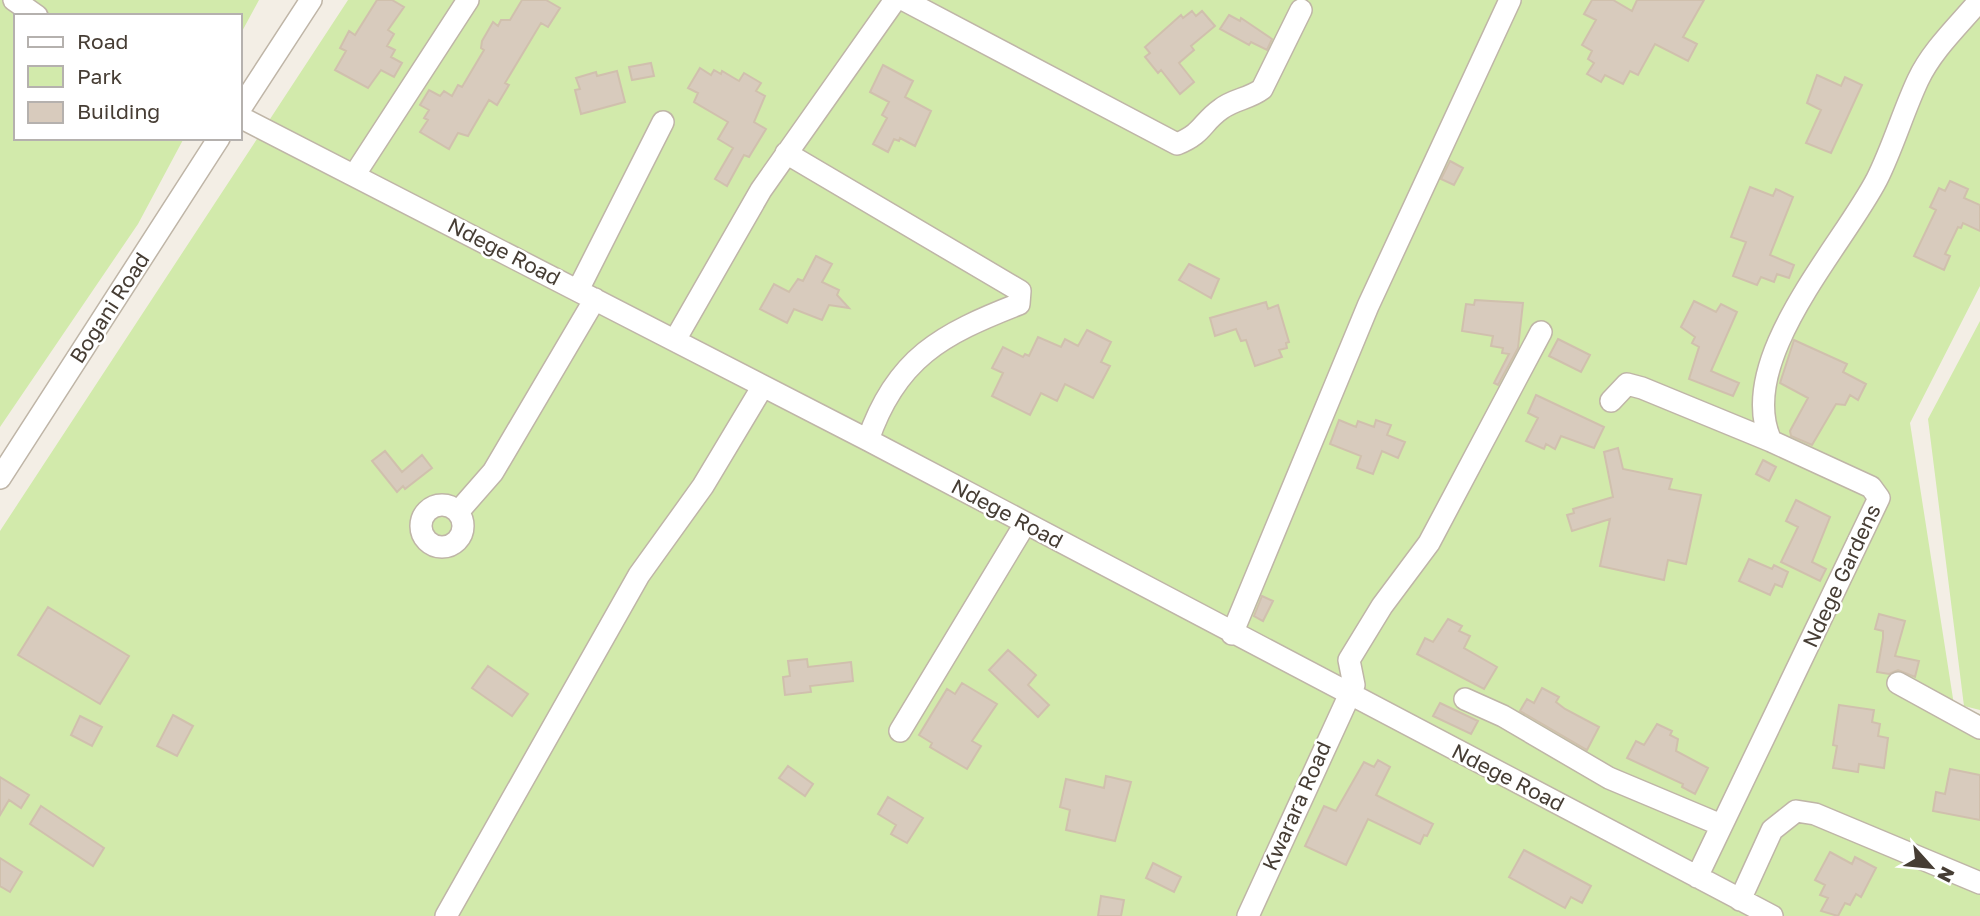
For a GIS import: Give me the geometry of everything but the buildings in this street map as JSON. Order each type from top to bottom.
[{"type":"street","points":[[14,0],[34,14]]},
{"type":"street","points":[[242,106],[311,0]]},
{"type":"street","points":[[355,174],[468,0]]},
{"type":"street","points":[[675,340],[761,190],[895,0]]},
{"type":"street","points":[[904,0],[1177,144],[1203,130],[1222,107],[1251,97],[1262,89],[1301,10]]},
{"type":"street","points":[[1232,634],[1368,306],[1510,0]]},
{"type":"street","points":[[1772,441],[1765,422],[1763,400],[1778,343],[1796,306],[1877,179],[1918,79],[1980,0]]},
{"type":"street","name":"Ndege Road","points":[[242,118],[868,440],[1347,695],[1772,916]]},
{"type":"street","points":[[458,512],[493,472],[586,294],[663,122]]},
{"type":"street","name":"Bogani Road","points":[[0,478],[215,140]]},
{"type":"street","points":[[786,153],[1020,291],[1018,304],[966,325],[919,354],[875,419],[868,440]]},
{"type":"street","name":"Kwarara Road","points":[[1248,916],[1347,695],[1354,685],[1349,660],[1382,606],[1429,543],[1541,332]]},
{"type":"street","points":[[1611,401],[1627,384],[1772,441]]},
{"type":"street","points":[[446,916],[639,575],[703,486],[763,386]]},
{"type":"street","name":"Ndege Gardens","points":[[1697,877],[1880,498],[1871,487],[1772,441]]},
{"type":"street","points":[[900,731],[1026,524]]},
{"type":"street","points":[[1898,683],[1980,728]]},
{"type":"street","points":[[1465,699],[1503,716],[1609,778],[1721,825]]},
{"type":"street","points":[[1740,900],[1772,830],[1796,811],[1815,814],[1980,883]]},
{"type":"green space","points":[[0,0],[259,0],[242,31],[242,14],[14,14],[14,140],[183,140],[138,224],[0,427]]},
{"type":"green space","points":[[348,0],[1980,0],[1980,286],[1910,423],[1954,705],[1980,714],[1980,916],[0,916],[0,531]]},
{"type":"green space","points":[[1980,321],[1980,710],[1964,706],[1928,419]]}]
